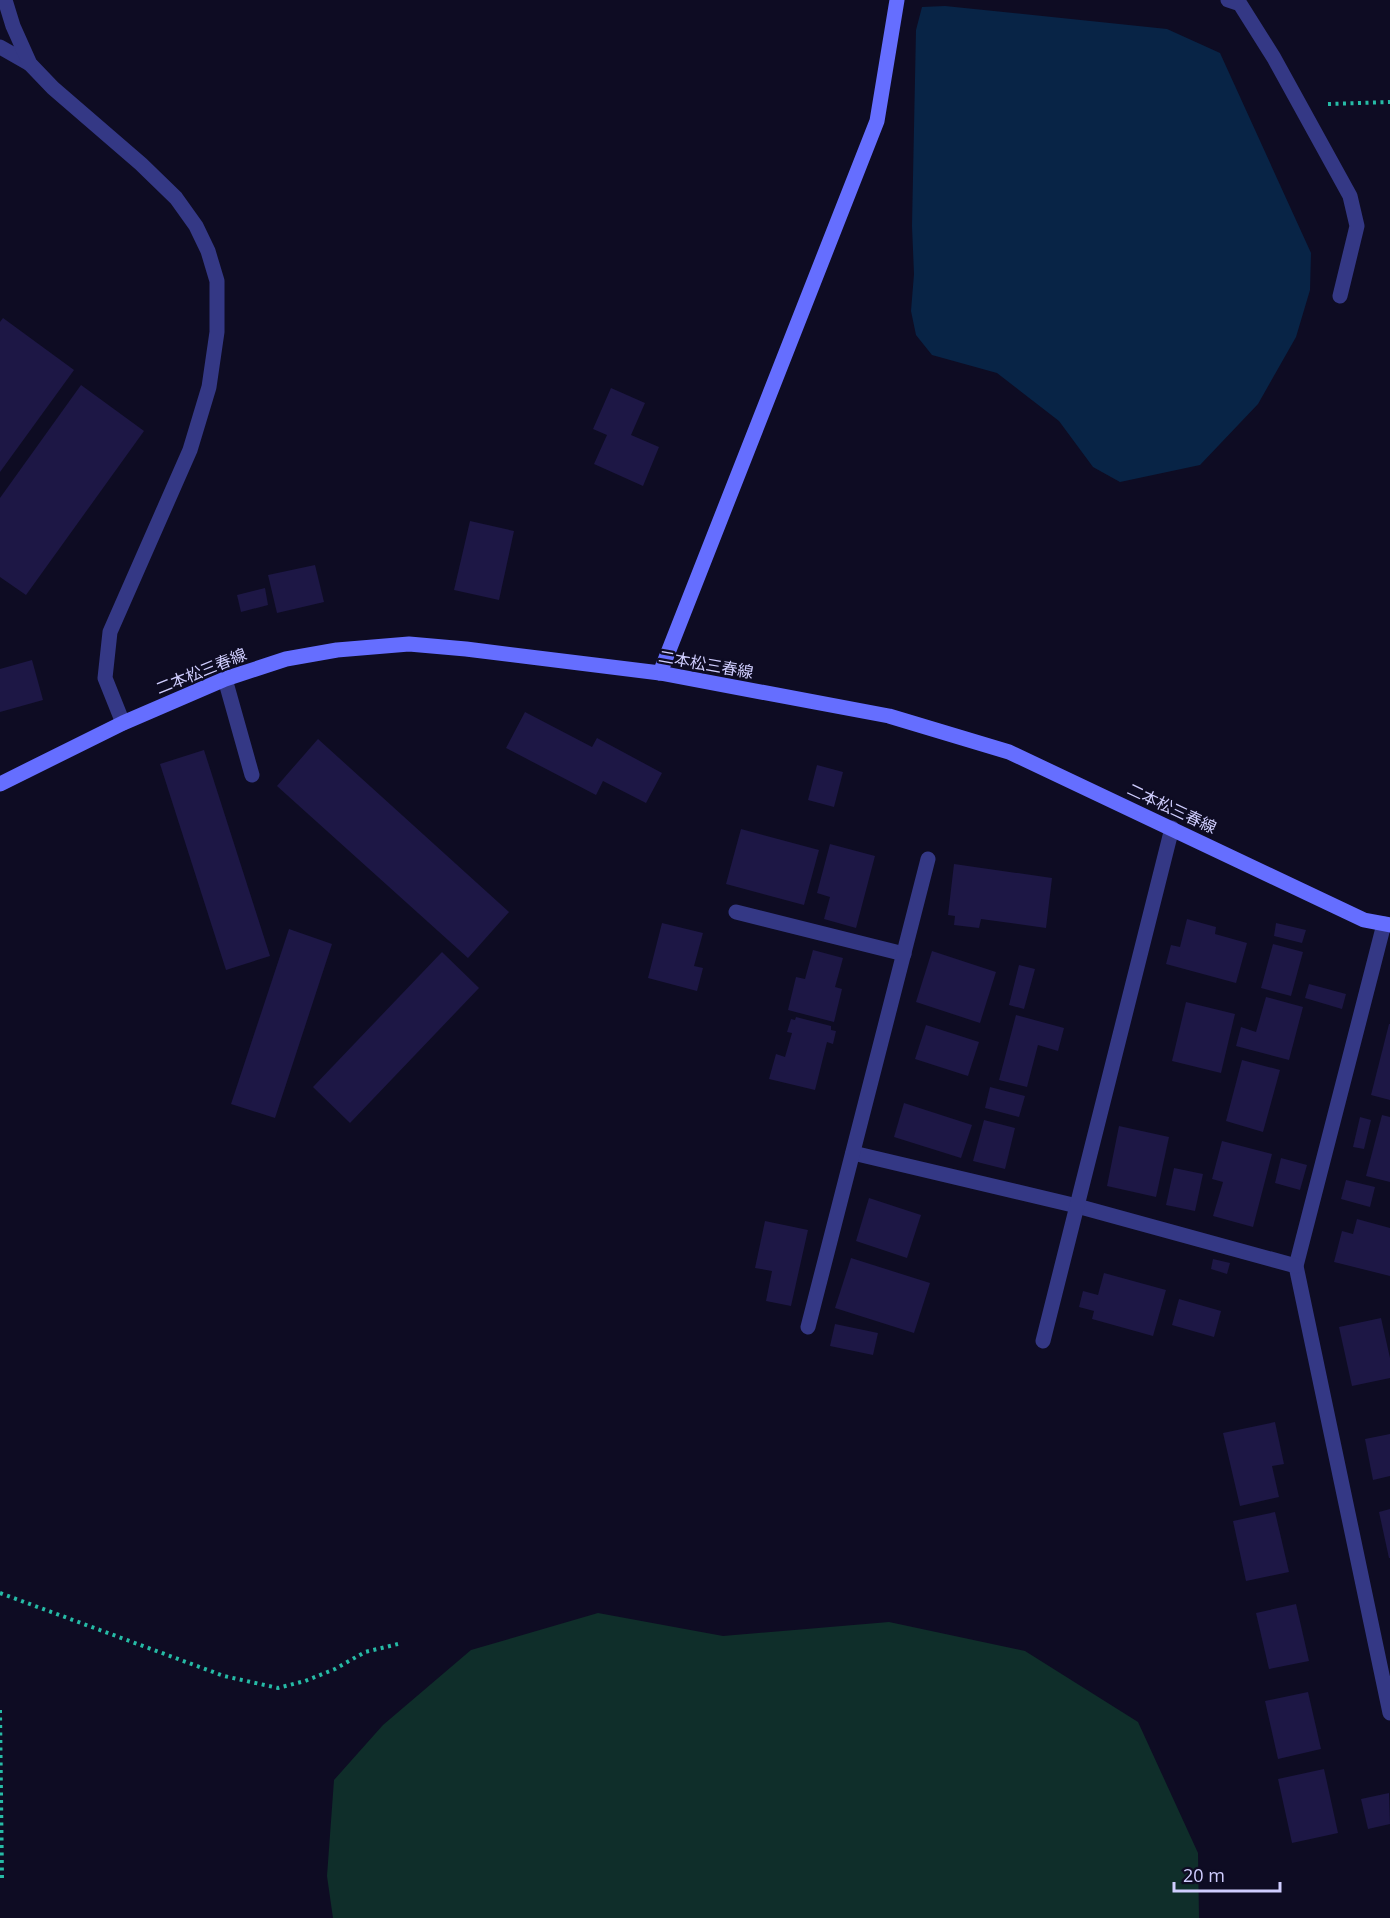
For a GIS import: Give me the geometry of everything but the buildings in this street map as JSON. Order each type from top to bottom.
[{"type":"main road","points":[[660,673],[878,122],[897,0]]},
{"type":"main road","name":"二本松三春線","points":[[0,784],[123,723],[225,679],[286,659],[337,650],[409,644],[466,649],[660,673],[889,716],[1009,752],[1364,920],[1387,924]]},
{"type":"street","points":[[5,0],[13,26],[30,64]]},
{"type":"street","points":[[1228,0],[1239,4],[1274,58],[1350,196],[1357,226],[1340,296]]},
{"type":"street","points":[[0,47],[30,64],[53,88],[141,164],[176,198],[196,226],[208,252],[217,281],[217,332],[209,387],[190,450],[110,632],[105,678],[123,723]]},
{"type":"street","points":[[225,679],[252,776]]},
{"type":"street","points":[[1043,1341],[1172,828]]},
{"type":"street","points":[[808,1327],[928,860]]},
{"type":"street","points":[[736,912],[904,954]]},
{"type":"street","points":[[1387,924],[1296,1266],[1390,1713]]},
{"type":"street","points":[[853,1153],[1077,1206],[1296,1266]]},
{"type":"path","points":[[1299,104],[1390,102]]},
{"type":"path","points":[[0,1593],[224,1676],[278,1688],[315,1677],[365,1652],[398,1644]]},
{"type":"path","points":[[0,1710],[2,1879]]},
{"type":"green space","points":[[598,1613],[723,1636],[889,1622],[1025,1651],[1138,1722],[1198,1853],[1199,1918],[333,1918],[327,1876],[334,1780],[383,1725],[471,1650]]},
{"type":"water","points":[[945,6],[1167,29],[1220,53],[1311,253],[1310,290],[1296,337],[1258,404],[1200,465],[1120,482],[1093,467],[1059,421],[997,373],[932,355],[916,335],[911,311],[914,274],[912,226],[916,30],[922,7]]}]
